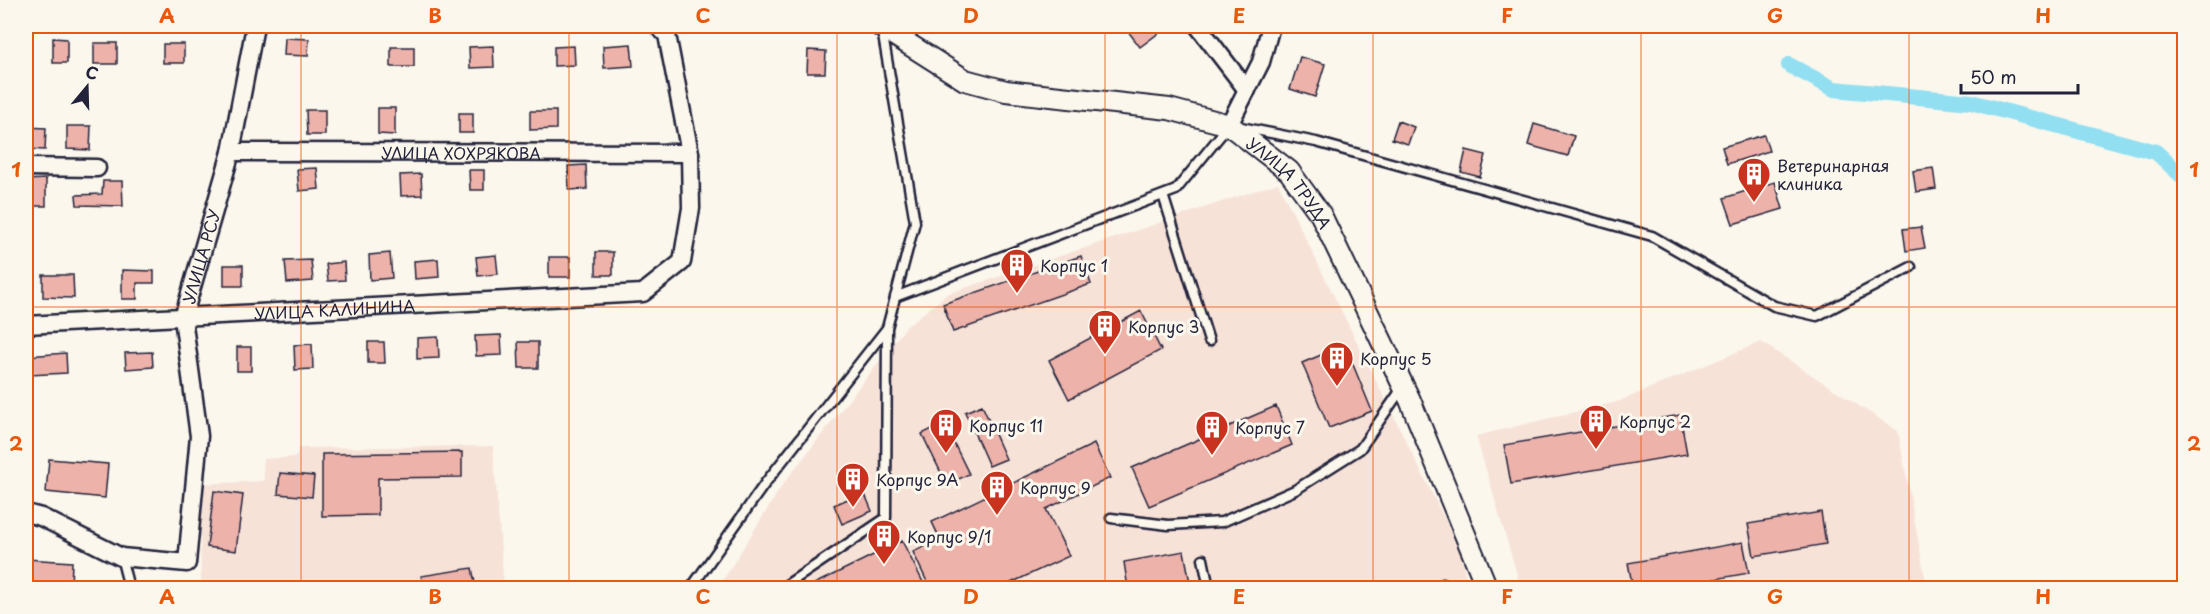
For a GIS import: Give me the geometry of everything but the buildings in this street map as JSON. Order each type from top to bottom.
[{"type":"street","name":"УЛИЦА РСУ","points":[[121,557],[187,563],[199,436],[183,318],[231,152],[255,26]]},
{"type":"street","points":[[658,26],[667,35],[690,153]]},
{"type":"street","name":"УЛИЦА ТРУДА","points":[[880,26],[965,80],[1006,91],[1169,109],[1229,125],[1289,171],[1321,215],[1403,387],[1487,588]]},
{"type":"street","points":[[1198,26],[1247,90]]},
{"type":"street","points":[[1229,125],[1261,62],[1271,26]]},
{"type":"street","name":"УЛИЦА ХОХРЯКОВА","points":[[231,152],[690,153]]},
{"type":"street","name":"УЛИЦА КАЛИНИНА","points":[[26,325],[643,293],[682,262],[691,208],[690,153]]},
{"type":"street","points":[[26,167],[97,168]]},
{"type":"street","points":[[26,513],[41,517],[121,557]]},
{"type":"lane","points":[[782,588],[886,518],[887,328],[915,222],[880,26]]},
{"type":"lane","points":[[895,297],[1176,190],[1229,125],[1316,142],[1652,236],[1774,306],[1817,316],[1911,267]]},
{"type":"lane","points":[[1163,195],[1209,341]]},
{"type":"lane","points":[[691,588],[766,482],[887,328]]},
{"type":"lane","points":[[1111,518],[1168,525],[1222,522],[1295,490],[1360,449],[1403,387]]},
{"type":"lane","points":[[121,557],[129,588]]},
{"type":"lane","points":[[1203,559],[1209,588]]},
{"type":"shaded area","points":[[1278,183],[1459,548],[1469,588],[718,588],[783,484],[906,327],[947,294]]},
{"type":"shaded area","points":[[1761,342],[1898,431],[1927,588],[1521,588],[1476,436],[1617,402]]},
{"type":"shaded area","points":[[493,446],[504,588],[201,588],[200,484],[264,481],[263,459],[296,457],[298,448]]},
{"type":"waterway","points":[[1789,65],[1834,89],[1971,102],[2156,152],[2184,178]]},
{"type":"place","name":"Ветеринарная клиника","points":[[1754,203]]},
{"type":"place","name":"Корпус 1","points":[[1017,294]]},
{"type":"place","name":"Корпус 3","points":[[1105,355]]},
{"type":"place","name":"Корпус 5","points":[[1337,387]]},
{"type":"place","name":"Корпус 2","points":[[1596,450]]},
{"type":"place","name":"Корпус 11","points":[[946,454]]},
{"type":"place","name":"Корпус 7","points":[[1212,456]]},
{"type":"place","name":"Корпус 9А","points":[[853,508]]},
{"type":"place","name":"Корпус 9","points":[[997,516]]},
{"type":"place","name":"Корпус 9/1","points":[[884,565]]}]
